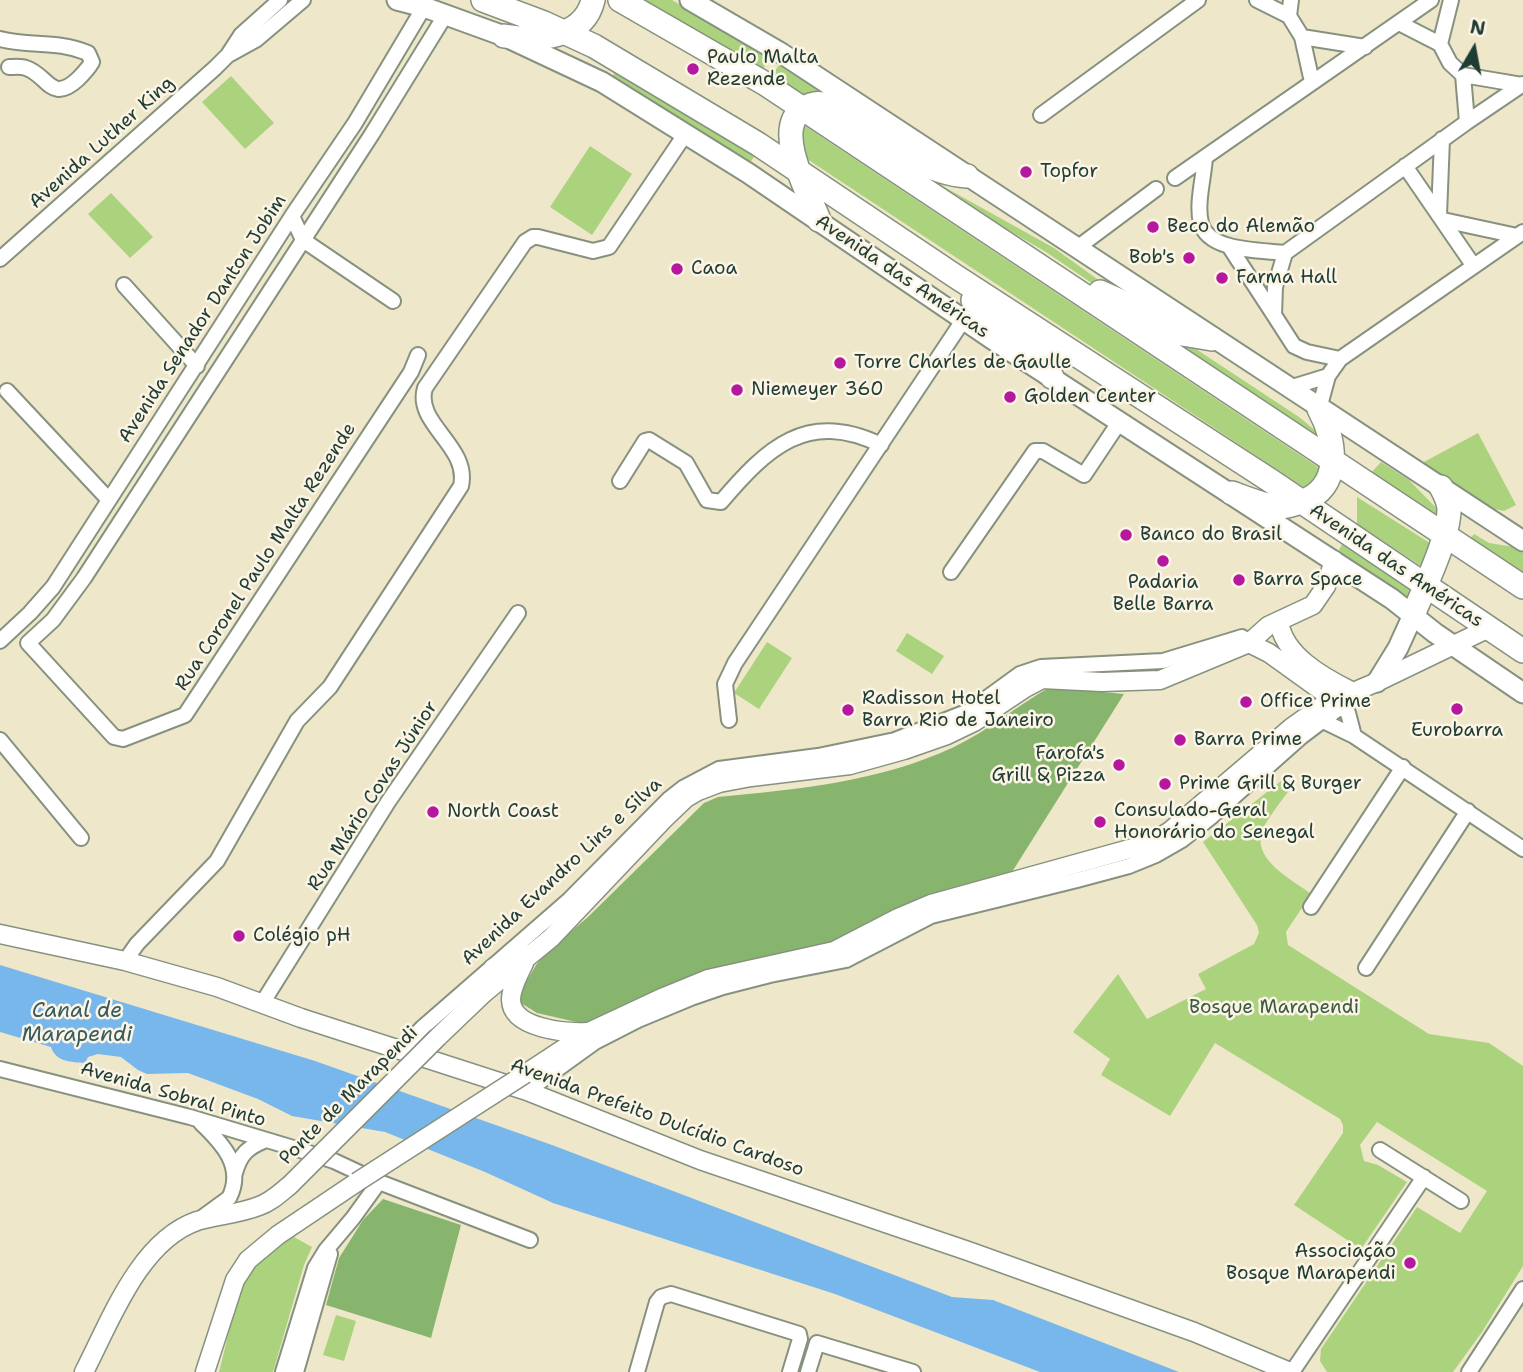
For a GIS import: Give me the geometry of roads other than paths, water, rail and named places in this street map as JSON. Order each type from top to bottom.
[{"type":"highway","name":"Avenida das Américas","points":[[483,0],[564,32],[671,90],[799,171],[1523,651]]},
{"type":"highway","points":[[504,36],[537,39],[564,32],[584,20],[590,13],[593,0]]},
{"type":"highway","points":[[621,0],[764,83],[1523,587]]},
{"type":"highway","points":[[819,220],[799,171],[790,136],[794,117],[813,104],[827,104],[928,167],[951,175],[967,176]]},
{"type":"highway","points":[[1014,247],[1043,255],[1100,292],[1143,311],[1182,334],[1212,338]]},
{"type":"highway","points":[[955,276],[962,292],[1003,329],[1040,354],[1052,377]]},
{"type":"highway","points":[[1231,493],[1279,507],[1313,498],[1327,485],[1331,460],[1328,431],[1319,409]]},
{"type":"highway","points":[[1413,615],[1444,535],[1449,506],[1441,487]]},
{"type":"main road","name":"Avenida das Américas","points":[[397,0],[504,36],[587,73],[686,133],[1052,377],[1334,560],[1452,646],[1523,693]]},
{"type":"main road","points":[[690,0],[781,53],[1523,541]]},
{"type":"main road","points":[[1377,682],[1398,648],[1413,615]]},
{"type":"street","name":"Avenida Luther King","points":[[0,259],[228,55],[241,35],[280,0]]},
{"type":"street","name":"Avenida Luther King","points":[[228,55],[249,45],[303,0]]},
{"type":"street","points":[[1041,115],[1198,0]]},
{"type":"street","points":[[1257,0],[1289,16],[1302,37],[1312,82]]},
{"type":"street","points":[[1289,16],[1291,0]]},
{"type":"street","points":[[1175,178],[1431,0]]},
{"type":"street","points":[[1440,44],[1451,0]]},
{"type":"street","name":"Avenida Senador Danton Jobim","points":[[3,632],[44,598],[66,566],[345,137],[424,7]]},
{"type":"street","points":[[66,566],[84,578],[446,15]]},
{"type":"street","points":[[1399,23],[1440,44],[1450,63],[1463,75],[1523,84]]},
{"type":"street","points":[[407,37],[419,39],[427,47]]},
{"type":"street","points":[[1302,37],[1365,47]]},
{"type":"street","points":[[0,39],[21,45],[59,44],[88,53],[92,62],[87,71],[65,89],[54,88],[26,68],[4,71]]},
{"type":"street","points":[[4,71],[21,45]]},
{"type":"street","points":[[1463,75],[1467,122]]},
{"type":"street","points":[[1274,315],[1275,287],[1285,253],[1523,84]]},
{"type":"street","points":[[125,961],[137,944],[217,861],[297,721],[335,681],[461,486],[461,462],[426,410],[423,396],[425,388],[525,242],[533,237],[593,251],[609,247],[686,133]]},
{"type":"street","points":[[345,137],[361,149]]},
{"type":"street","points":[[1441,217],[1442,139]]},
{"type":"street","points":[[1205,157],[1200,215],[1208,236],[1229,246],[1285,253]]},
{"type":"street","points":[[1405,166],[1474,265]]},
{"type":"street","points":[[1077,248],[1156,189]]},
{"type":"street","points":[[292,216],[303,240],[393,301]]},
{"type":"street","points":[[1441,217],[1520,234]]},
{"type":"street","points":[[1319,409],[1328,376],[1340,359],[1520,234]]},
{"type":"street","points":[[1229,246],[1294,346],[1307,352],[1340,359]]},
{"type":"street","points":[[124,285],[197,366]]},
{"type":"street","points":[[729,720],[724,693],[727,677],[964,319]]},
{"type":"street","name":"Rua Coronel Paulo Malta Rezende","points":[[84,578],[60,611],[28,643],[114,737],[123,739],[176,720],[188,712],[411,372],[418,355]]},
{"type":"street","points":[[1289,388],[1328,376]]},
{"type":"street","points":[[7,391],[109,500]]},
{"type":"street","points":[[951,572],[1035,451],[1043,451],[1084,475],[1121,421]]},
{"type":"street","points":[[620,481],[645,441],[649,440],[686,463],[707,500],[721,502],[761,458],[781,444],[801,435],[837,431],[861,435],[881,445]]},
{"type":"street","points":[[147,443],[164,455]]},
{"type":"street","name":"Avenida Evandro Lins e Silva","points":[[438,1037],[484,993],[551,938],[686,798],[719,782],[850,765],[904,750],[974,722],[1042,679],[1160,681],[1249,643],[1268,626],[1313,605],[1321,597],[1334,560]]},
{"type":"street","name":"Rua Mário Covas Júnior","points":[[263,1002],[388,802],[518,614]]},
{"type":"street","points":[[1279,621],[1283,639],[1292,651],[1322,674],[1342,699],[1354,736]]},
{"type":"street","points":[[205,1372],[235,1280],[248,1260],[278,1235],[356,1182],[595,1042],[638,1020],[723,987],[769,975],[828,965],[854,956],[931,916],[1101,865],[1151,843],[1342,699],[1489,628]]},
{"type":"street","name":"Avenida Evandro Lins e Silva","points":[[401,1050],[422,1028],[569,900],[683,788],[719,769],[818,757],[895,740],[969,711],[1020,674],[1041,667],[1163,661],[1242,637],[1249,643]]},
{"type":"street","points":[[1249,643],[1342,699]]},
{"type":"street","points":[[1316,717],[1354,736],[1403,767],[1523,849]]},
{"type":"street","points":[[0,740],[81,838]]},
{"type":"street","points":[[1311,907],[1403,767]]},
{"type":"street","points":[[1366,968],[1468,811]]},
{"type":"street","points":[[607,882],[637,833]]},
{"type":"street","points":[[526,1082],[589,1032],[708,979],[834,951],[931,904],[1045,880]]},
{"type":"street","name":"Avenida Prefeito Dulcídio Cardoso","points":[[0,934],[125,961],[263,1002],[301,1018],[401,1050],[526,1082],[700,1160],[968,1251],[1194,1332],[1291,1372]]},
{"type":"street","points":[[493,968],[551,938]]},
{"type":"street","points":[[828,965],[858,940]]},
{"type":"street","points":[[525,961],[512,990],[512,1007],[525,1021],[543,1028],[572,1033],[589,1032],[638,1020]]},
{"type":"street","name":"Ponte de Marapendi","points":[[195,1222],[260,1206],[290,1185],[438,1037]]},
{"type":"street","name":"Avenida Sobral Pinto","points":[[0,1069],[198,1120],[334,1161],[379,1182],[530,1240]]},
{"type":"street","points":[[198,1120],[229,1154],[235,1175]]},
{"type":"street","points":[[84,1372],[145,1260],[167,1238],[229,1198],[239,1160],[245,1151],[265,1140]]},
{"type":"street","points":[[1380,1150],[1461,1201]]},
{"type":"street","points":[[1291,1372],[1424,1177]]},
{"type":"street","points":[[283,1372],[315,1268],[379,1182]]},
{"type":"street","points":[[296,1372],[334,1242]]},
{"type":"street","points":[[1469,1372],[1523,1289]]},
{"type":"street","points":[[637,1372],[657,1302],[666,1294],[677,1295],[797,1332],[800,1336],[790,1372]]},
{"type":"street","points":[[291,1372],[305,1322],[302,1313]]},
{"type":"street","points":[[808,1372],[817,1343],[913,1372]]},
{"type":"water","name":"Canal de Marapendi","points":[[0,965],[315,1061],[552,1145],[952,1297],[993,1300],[1179,1372],[1040,1372],[835,1294],[553,1203],[385,1132],[292,1116],[258,1099],[188,1073],[147,1074],[121,1057],[98,1054],[88,1057],[85,1063],[65,1060],[56,1056],[51,1047],[0,1032]]},
{"type":"place","name":"Paulo Malta Rezende","points":[[693,69]]},
{"type":"place","name":"Topfor","points":[[1026,172]]},
{"type":"place","name":"Beco do Alemão","points":[[1153,227]]},
{"type":"place","name":"Bob's","points":[[1189,258]]},
{"type":"place","name":"Caoa","points":[[677,269]]},
{"type":"place","name":"Farma Hall","points":[[1222,278]]},
{"type":"place","name":"Torre Charles de Gaulle","points":[[840,363]]},
{"type":"place","name":"Niemeyer 360","points":[[737,390]]},
{"type":"place","name":"Golden Center","points":[[1010,397]]},
{"type":"place","name":"Banco do Brasil","points":[[1126,535]]},
{"type":"place","name":"Padaria Belle Barra","points":[[1163,561]]},
{"type":"place","name":"Barra Space","points":[[1239,580]]},
{"type":"place","name":"Office Prime","points":[[1246,702]]},
{"type":"place","name":"Eurobarra","points":[[1457,709]]},
{"type":"place","name":"Radisson Hotel Barra Rio de Janeiro","points":[[848,710]]},
{"type":"place","name":"Barra Prime","points":[[1180,740]]},
{"type":"place","name":"Farofa's Grill & Pizza","points":[[1119,765]]},
{"type":"place","name":"Prime Grill & Burger","points":[[1165,784]]},
{"type":"place","name":"North Coast","points":[[433,812]]},
{"type":"place","name":"Consulado-Geral Honorário do Senegal","points":[[1100,822]]},
{"type":"place","name":"Colégio pH","points":[[239,936]]},
{"type":"place","name":"Associação Bosque Marapendi","points":[[1410,1263]]},
{"type":"park label","name":"Bosque Marapendi","points":[[1274,1008]]}]
